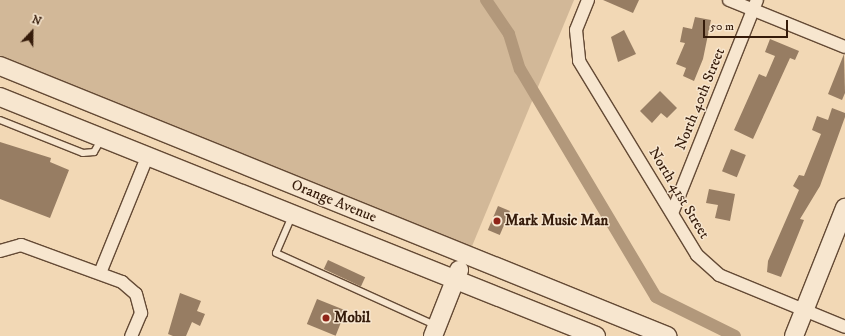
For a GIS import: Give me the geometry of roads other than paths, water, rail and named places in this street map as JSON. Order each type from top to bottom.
[{"type":"main road","name":"Orange Avenue","points":[[0,66],[465,256],[667,336]]},
{"type":"main road","points":[[0,81],[15,80],[99,114],[112,112]]},
{"type":"main road","name":"Orange Avenue","points":[[0,97],[596,336]]},
{"type":"main road","points":[[794,336],[845,208]]},
{"type":"main road","points":[[435,331],[465,256]]},
{"type":"street","name":"North 41st Street","points":[[588,0],[576,30],[579,61],[673,211],[697,255],[719,275],[845,327]]},
{"type":"street","points":[[729,0],[755,5],[845,47]]},
{"type":"street","name":"North 40th Street","points":[[673,211],[755,5]]},
{"type":"street","points":[[100,273],[147,157]]},
{"type":"street","points":[[0,251],[21,244],[100,273],[136,294],[141,313],[131,336]]},
{"type":"lane","points":[[0,120],[83,153],[94,152],[101,138]]},
{"type":"lane","points":[[292,215],[276,253],[435,331]]},
{"type":"waterway","points":[[486,0],[509,34],[520,69],[656,297],[735,336]]},
{"type":"place","name":"Mark Music Man","points":[[497,221]]},
{"type":"place","name":"Mobil","points":[[326,318]]}]
